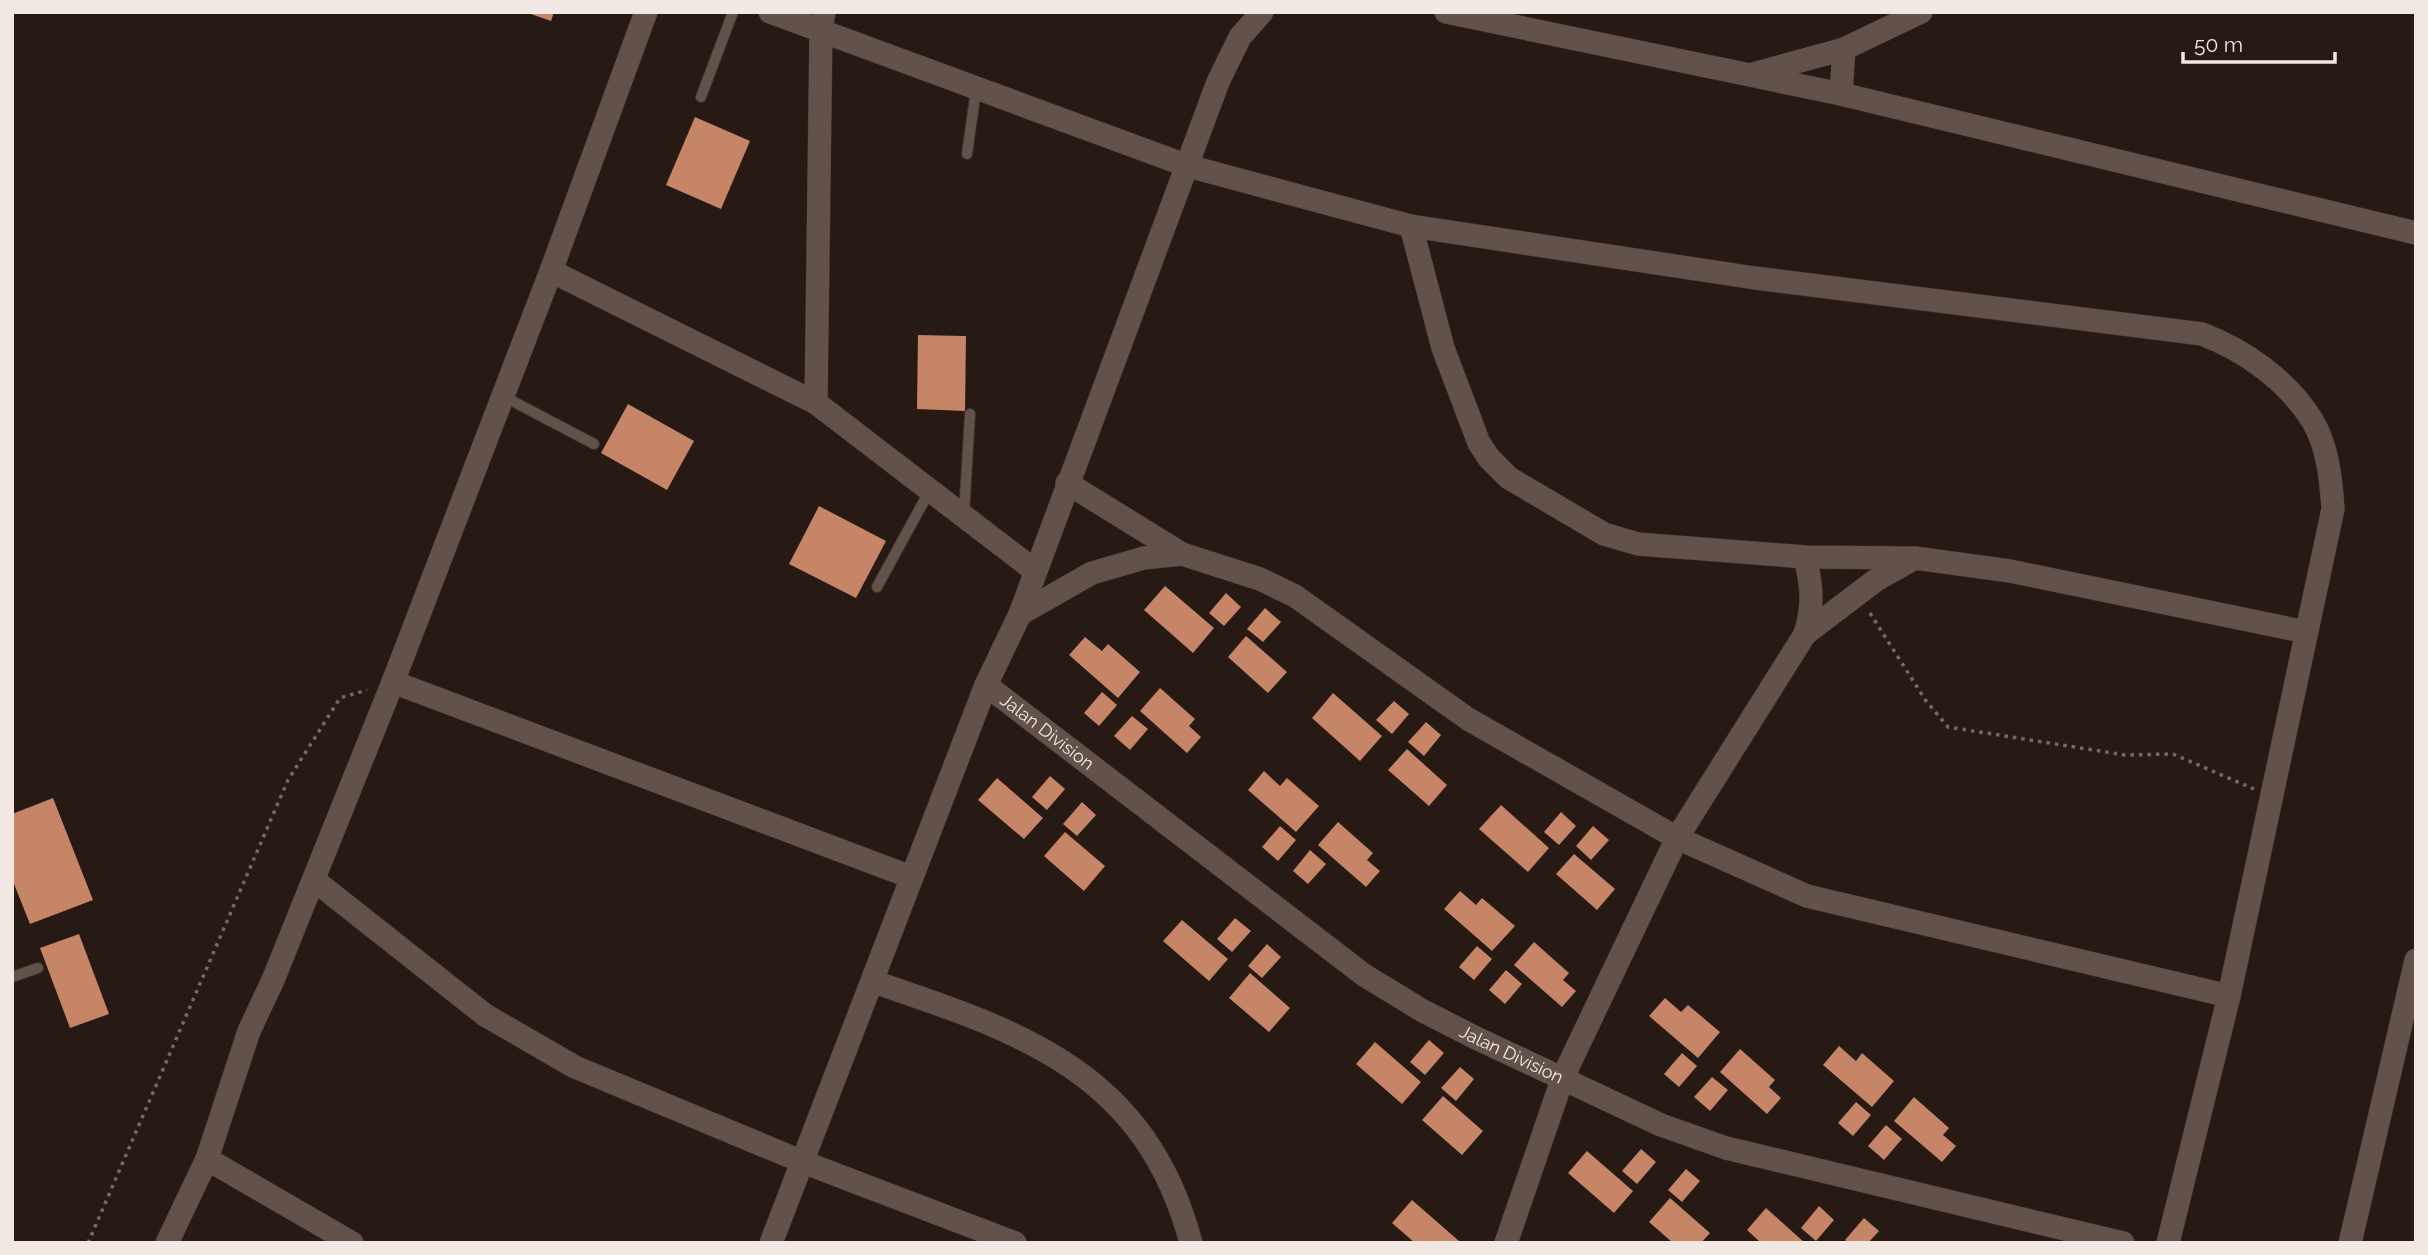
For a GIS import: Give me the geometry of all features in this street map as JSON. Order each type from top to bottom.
[{"type":"street","points":[[167,1243],[207,1159],[249,1031],[314,880],[393,682],[551,271],[646,12]]},
{"type":"street","points":[[770,12],[823,21],[976,90],[1188,166],[1411,226],[1837,289],[2202,334],[2235,346],[2283,386],[2312,420],[2324,449],[2333,509],[2229,996],[2168,1243]]},
{"type":"street","points":[[771,1243],[874,982],[911,877],[986,685],[1020,614],[1066,483],[1223,71],[1240,37],[1262,12]]},
{"type":"street","points":[[1446,12],[1842,94],[2416,233]]},
{"type":"street","points":[[1749,75],[1844,49],[1920,12]]},
{"type":"street","points":[[816,403],[823,21]]},
{"type":"street","points":[[1842,94],[1844,49]]},
{"type":"street","points":[[1411,226],[1443,348],[1479,443],[1499,469],[1622,541],[1805,557],[1915,558],[2010,571],[2306,632]]},
{"type":"street","points":[[551,271],[816,403],[1034,570]]},
{"type":"street","points":[[1066,483],[1182,554],[1260,579],[1295,596],[1468,719],[1677,838],[1807,896],[2229,996]]},
{"type":"street","points":[[1020,614],[1091,573],[1119,563],[1182,554]]},
{"type":"street","points":[[1506,1243],[1563,1077],[1677,838],[1805,635],[1813,609],[1813,589],[1805,557]]},
{"type":"street","points":[[1805,635],[1858,595],[1915,558]]},
{"type":"street","points":[[393,682],[911,877]]},
{"type":"street","name":"Jalan Division","points":[[986,685],[1364,975],[1423,1011],[1661,1125],[1726,1148],[2123,1243]]},
{"type":"street","points":[[314,880],[485,1015],[531,1043],[621,1087],[803,1162],[1015,1243]]},
{"type":"street","points":[[2350,1243],[2416,960]]},
{"type":"street","points":[[874,982],[969,1014],[1032,1042],[1084,1074],[1119,1107],[1144,1141],[1167,1180],[1191,1243]]},
{"type":"street","points":[[207,1159],[352,1243]]},
{"type":"lane","points":[[701,97],[733,12]]},
{"type":"lane","points":[[967,153],[976,90]]},
{"type":"lane","points":[[503,396],[594,444]]},
{"type":"lane","points":[[964,515],[970,414]]},
{"type":"lane","points":[[877,587],[930,490]]},
{"type":"lane","points":[[12,977],[38,968]]},
{"type":"path","points":[[1858,595],[1926,701],[1948,727],[2125,755],[2173,754],[2272,796]]},
{"type":"path","points":[[88,1243],[288,780],[341,698],[393,682]]},
{"type":"building","points":[[525,12],[554,12],[551,21]]},
{"type":"building","points":[[695,117],[750,141],[721,209],[666,185]]},
{"type":"building","points":[[918,335],[966,336],[965,411],[917,409]]},
{"type":"building","points":[[628,404],[694,441],[667,490],[601,453]]},
{"type":"building","points":[[819,506],[886,541],[856,598],[789,564]]},
{"type":"building","points":[[1165,586],[1214,628],[1193,653],[1144,610]]},
{"type":"building","points":[[1226,593],[1241,607],[1224,626],[1209,613]]},
{"type":"building","points":[[1265,608],[1281,622],[1263,642],[1247,629]]},
{"type":"building","points":[[1246,636],[1287,672],[1268,693],[1228,657]]},
{"type":"building","points":[[1085,637],[1102,651],[1108,644],[1140,672],[1118,698],[1069,655]]},
{"type":"building","points":[[1160,688],[1195,719],[1189,726],[1201,737],[1187,753],[1140,711]]},
{"type":"building","points":[[1102,692],[1117,705],[1099,726],[1084,713]]},
{"type":"building","points":[[1333,693],[1382,736],[1360,761],[1312,718]]},
{"type":"building","points":[[1394,701],[1409,714],[1392,734],[1376,720]]},
{"type":"building","points":[[1132,716],[1148,729],[1130,750],[1114,736]]},
{"type":"building","points":[[1426,722],[1441,735],[1424,756],[1408,742]]},
{"type":"building","points":[[1407,749],[1447,785],[1429,806],[1388,770]]},
{"type":"building","points":[[1264,771],[1280,786],[1287,778],[1319,806],[1296,832],[1248,790]]},
{"type":"building","points":[[1050,776],[1065,789],[1047,810],[1032,797]]},
{"type":"building","points":[[997,778],[1043,818],[1024,839],[978,800]]},
{"type":"building","points":[[53,798],[93,900],[30,924],[12,879],[12,814]]},
{"type":"building","points":[[1082,802],[1096,815],[1077,836],[1063,824]]},
{"type":"building","points":[[1501,805],[1549,848],[1528,872],[1479,829]]},
{"type":"building","points":[[1561,812],[1576,826],[1559,845],[1544,832]]},
{"type":"building","points":[[1338,822],[1373,853],[1367,860],[1380,871],[1366,887],[1318,845]]},
{"type":"building","points":[[1280,826],[1296,840],[1278,861],[1262,847]]},
{"type":"building","points":[[1593,826],[1609,840],[1591,860],[1576,846]]},
{"type":"building","points":[[1065,832],[1105,866],[1084,891],[1044,856]]},
{"type":"building","points":[[1310,850],[1326,864],[1308,884],[1293,871]]},
{"type":"building","points":[[1574,854],[1615,889],[1597,910],[1556,874]]},
{"type":"building","points":[[1460,891],[1476,905],[1482,898],[1515,926],[1492,951],[1444,909]]},
{"type":"building","points":[[1235,918],[1251,931],[1232,952],[1217,939]]},
{"type":"building","points":[[1182,920],[1228,959],[1209,981],[1163,941]]},
{"type":"building","points":[[79,934],[109,1014],[70,1028],[40,948]]},
{"type":"building","points":[[1534,942],[1569,973],[1563,980],[1576,991],[1562,1007],[1514,965]]},
{"type":"building","points":[[1267,944],[1281,957],[1262,978],[1248,966]]},
{"type":"building","points":[[1477,946],[1492,959],[1474,980],[1459,967]]},
{"type":"building","points":[[1506,970],[1522,984],[1505,1004],[1489,990]]},
{"type":"building","points":[[1250,973],[1290,1008],[1269,1032],[1229,998]]},
{"type":"building","points":[[1665,998],[1681,1012],[1688,1005],[1720,1032],[1698,1058],[1649,1016]]},
{"type":"building","points":[[1429,1040],[1444,1053],[1425,1075],[1410,1062]]},
{"type":"building","points":[[1375,1042],[1421,1082],[1402,1104],[1356,1064]]},
{"type":"building","points":[[1839,1046],[1856,1061],[1862,1053],[1894,1081],[1872,1107],[1823,1065]]},
{"type":"building","points":[[1740,1049],[1775,1080],[1769,1087],[1781,1098],[1767,1114],[1720,1072]]},
{"type":"building","points":[[1682,1053],[1697,1066],[1679,1087],[1664,1074]]},
{"type":"building","points":[[1460,1067],[1474,1079],[1456,1101],[1441,1088]]},
{"type":"building","points":[[1712,1077],[1728,1090],[1710,1111],[1694,1097]]},
{"type":"building","points":[[1443,1096],[1483,1131],[1462,1155],[1422,1120]]},
{"type":"building","points":[[1914,1097],[1949,1128],[1943,1135],[1956,1146],[1942,1162],[1894,1121]]},
{"type":"building","points":[[1856,1102],[1871,1115],[1853,1136],[1838,1123]]},
{"type":"building","points":[[1886,1125],[1902,1139],[1884,1160],[1868,1146]]},
{"type":"building","points":[[1641,1149],[1656,1162],[1637,1184],[1622,1171]]},
{"type":"building","points":[[1587,1151],[1633,1191],[1614,1213],[1568,1173]]},
{"type":"building","points":[[1686,1169],[1700,1181],[1682,1202],[1668,1190]]},
{"type":"building","points":[[1670,1198],[1710,1233],[1701,1243],[1673,1243],[1649,1222]]},
{"type":"building","points":[[1412,1200],[1459,1241],[1415,1243],[1392,1223]]},
{"type":"building","points":[[1819,1206],[1834,1220],[1816,1241],[1801,1228]]},
{"type":"building","points":[[1766,1208],[1805,1243],[1761,1243],[1747,1230]]},
{"type":"building","points":[[1864,1218],[1879,1231],[1868,1243],[1849,1243],[1845,1240]]}]
